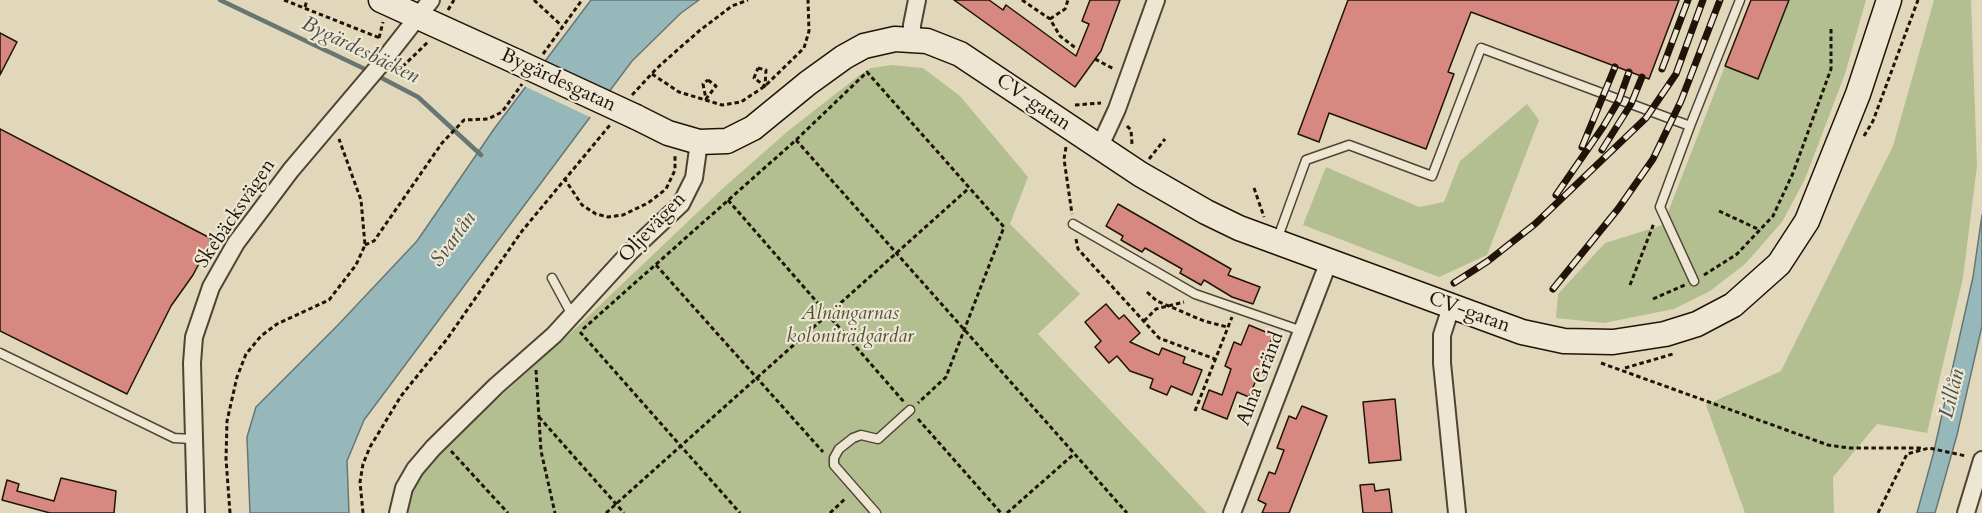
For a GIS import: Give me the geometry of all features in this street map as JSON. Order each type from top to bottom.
[{"type":"street","name":"Bygärdesgatan","points":[[381,0],[424,9],[515,61],[632,108],[668,133],[699,142]]},
{"type":"street","points":[[699,142],[728,141],[743,135],[844,57],[864,46],[883,40],[912,39],[917,0]]},
{"type":"street","points":[[1099,148],[1117,109],[1155,0]]},
{"type":"street","name":"CV-gatan","points":[[912,39],[936,43],[960,54],[1099,148],[1206,212],[1451,307],[1539,337],[1598,343],[1665,334],[1697,324],[1733,305],[1779,264],[1807,222],[1858,94],[1889,0]]},
{"type":"street","name":"Skebäcksvägen","points":[[196,513],[192,439],[192,363],[195,337],[211,287],[236,243],[291,170],[366,82],[387,70],[395,45],[424,9]]},
{"type":"street","name":"Oljevägen","points":[[398,513],[404,488],[415,469],[433,448],[572,316],[630,252],[681,204],[694,178],[699,142]]},
{"type":"street","name":"Alna Gränd","points":[[1232,513],[1329,261]]},
{"type":"street","points":[[1451,307],[1442,335],[1442,363],[1457,513]]},
{"type":"street","points":[[1966,513],[1982,460]]},
{"type":"lane","points":[[1694,281],[1660,207],[1740,0]]},
{"type":"lane","points":[[1276,241],[1306,160],[1349,145],[1432,176],[1481,48],[1690,126]]},
{"type":"lane","points":[[1073,224],[1195,294],[1302,331]]},
{"type":"lane","points":[[552,278],[572,316]]},
{"type":"lane","points":[[0,353],[174,438],[192,439]]},
{"type":"lane","points":[[876,513],[834,465],[834,458],[846,443],[861,435],[878,439],[910,410]]},
{"type":"path","points":[[284,0],[379,38]]},
{"type":"path","points":[[305,7],[307,0]]},
{"type":"path","points":[[448,11],[454,0]]},
{"type":"path","points":[[534,0],[562,26]]},
{"type":"path","points":[[732,6],[736,0]]},
{"type":"path","points":[[632,108],[651,74],[699,31],[732,6],[748,0]]},
{"type":"path","points":[[651,74],[679,92],[722,105],[741,102],[765,86],[804,48],[809,31],[808,0]]},
{"type":"path","points":[[1022,0],[1050,19],[1060,36],[1077,49]]},
{"type":"path","points":[[1050,19],[1065,9],[1068,0]]},
{"type":"path","points":[[1653,299],[1694,281],[1737,254],[1773,216],[1793,173],[1831,69],[1831,27]]},
{"type":"path","points":[[387,70],[428,42]]},
{"type":"path","points":[[1095,58],[1114,69]]},
{"type":"path","points":[[758,68],[766,70],[765,86],[754,78],[758,68]]},
{"type":"path","points":[[572,339],[796,140],[867,72],[1004,227],[946,377],[910,410]]},
{"type":"path","points":[[708,80],[716,86],[706,99],[702,84],[708,80]]},
{"type":"path","points":[[365,245],[374,241],[442,143],[464,120]]},
{"type":"path","points":[[363,513],[360,482],[363,465],[370,447],[401,396],[426,366],[522,231],[612,122]]},
{"type":"path","points":[[1127,127],[1131,130],[1131,142],[1137,151]]},
{"type":"path","points":[[230,513],[226,459],[227,421],[237,377],[246,354],[261,336],[277,324],[329,300],[356,265],[365,245],[361,200],[338,139]]},
{"type":"path","points":[[796,140],[1127,513]]},
{"type":"path","points":[[1149,159],[1165,140]]},
{"type":"path","points":[[1066,146],[1064,159],[1078,249],[1159,338],[1215,359]]},
{"type":"path","points":[[564,178],[582,205],[608,218],[623,215],[648,203],[666,189],[675,170],[675,156]]},
{"type":"path","points":[[606,513],[969,188]]},
{"type":"path","points":[[728,200],[1001,513]]},
{"type":"path","points":[[1630,285],[1660,207]]},
{"type":"path","points":[[1719,211],[1760,230]]},
{"type":"path","points":[[655,264],[834,465]]},
{"type":"path","points":[[1147,292],[1166,304],[1204,321],[1227,327]]},
{"type":"path","points":[[1144,321],[1156,309],[1166,304],[1181,303],[1195,294]]},
{"type":"path","points":[[1195,411],[1236,307]]},
{"type":"path","points":[[580,332],[740,513]]},
{"type":"path","points":[[529,379],[543,365]]},
{"type":"path","points":[[536,370],[541,450],[555,513]]},
{"type":"path","points":[[538,416],[624,513]]},
{"type":"path","points":[[444,457],[458,443]]},
{"type":"path","points":[[1849,448],[1929,448],[1961,455]]},
{"type":"path","points":[[1878,513],[1903,459],[1907,454],[1921,448]]},
{"type":"path","points":[[450,450],[508,513]]},
{"type":"path","points":[[1008,513],[1074,454]]},
{"type":"path","points":[[830,513],[856,489]]},
{"type":"green space","points":[[1789,0],[1866,0],[1845,74],[1805,179],[1782,222],[1745,264],[1710,291],[1674,309],[1604,323],[1556,318],[1558,294],[1605,243],[1663,225],[1725,66],[1758,79]]},
{"type":"green space","points":[[1934,0],[1971,0],[1977,166],[1963,278],[1927,433],[1877,424],[1833,477],[1834,513],[1745,513],[1706,405],[1781,371],[1893,146]]},
{"type":"green space","name":"Alnängarnas koloniträdgårdar","points":[[892,65],[923,68],[960,96],[1028,177],[1010,224],[1080,294],[1038,334],[1207,513],[405,513],[408,499],[426,466],[721,190],[788,131],[861,74],[871,68]]},
{"type":"green space","points":[[1527,104],[1539,120],[1487,255],[1439,277],[1303,225],[1326,167],[1419,207],[1444,202],[1460,161]]},
{"type":"water","name":"Svartån","points":[[591,0],[699,0],[681,13],[632,61],[364,420],[347,461],[349,513],[250,513],[247,437],[256,407],[417,241],[494,129]]},
{"type":"water","name":"Lillån","points":[[1982,215],[1982,326],[1957,435],[1935,513],[1917,513],[1933,455],[1973,277]]},
{"type":"pier","points":[[542,62],[611,94],[592,118],[524,86]]},
{"type":"building","points":[[954,0],[989,0],[1003,10],[1006,5],[1076,56],[1089,24],[1082,21],[1090,0],[1120,0],[1101,51],[1075,87]]},
{"type":"building","points":[[1348,0],[1679,0],[1649,79],[1471,12],[1448,72],[1454,74],[1426,149],[1329,113],[1319,142],[1298,134]]},
{"type":"building","points":[[1751,0],[1789,0],[1758,79],[1725,66]]},
{"type":"building","points":[[0,33],[17,42],[0,75]]},
{"type":"building","points":[[0,129],[212,239],[193,275],[171,306],[127,394],[0,331]]},
{"type":"building","points":[[1118,204],[1231,269],[1228,275],[1260,287],[1253,304],[1232,297],[1204,280],[1201,285],[1180,273],[1182,269],[1145,248],[1142,252],[1121,240],[1123,236],[1106,226]]},
{"type":"building","points":[[1106,304],[1119,319],[1124,315],[1140,333],[1130,342],[1159,355],[1162,348],[1185,357],[1183,363],[1202,370],[1192,395],[1171,386],[1167,395],[1150,388],[1153,379],[1130,371],[1117,356],[1109,363],[1095,347],[1101,341],[1085,322]]},
{"type":"building","points":[[1249,325],[1273,335],[1266,355],[1274,358],[1267,377],[1259,373],[1249,397],[1237,392],[1227,419],[1202,409],[1209,390],[1222,395],[1231,369],[1225,366],[1234,342],[1241,345]]},
{"type":"building","points":[[1395,399],[1401,460],[1369,463],[1363,402]]},
{"type":"building","points":[[1302,406],[1327,416],[1289,513],[1262,513],[1266,504],[1258,500],[1269,472],[1275,474],[1284,450],[1277,448],[1289,416],[1296,419]]},
{"type":"building","points":[[61,478],[116,491],[114,513],[50,513],[2,500],[7,480],[19,484],[17,491],[54,501]]},
{"type":"building","points":[[1374,484],[1375,491],[1389,489],[1392,513],[1363,513],[1360,485]]},
{"type":"waterway","name":"Bygärdesbäcken","points":[[220,0],[369,71]]},
{"type":"waterway","name":"Bygärdesbäcken","points":[[376,75],[418,97],[481,155]]},
{"type":"railway","points":[[1662,69],[1688,0]]},
{"type":"railway","points":[[1454,283],[1488,261],[1535,224],[1646,118],[1676,74],[1703,0]]},
{"type":"railway","points":[[1553,289],[1618,209],[1653,159],[1681,101],[1720,0]]},
{"type":"railway","points":[[1582,147],[1615,67]]},
{"type":"railway","points":[[1556,195],[1603,127],[1619,100],[1629,72]]},
{"type":"railway","points":[[1602,150],[1631,104],[1642,77]]}]
